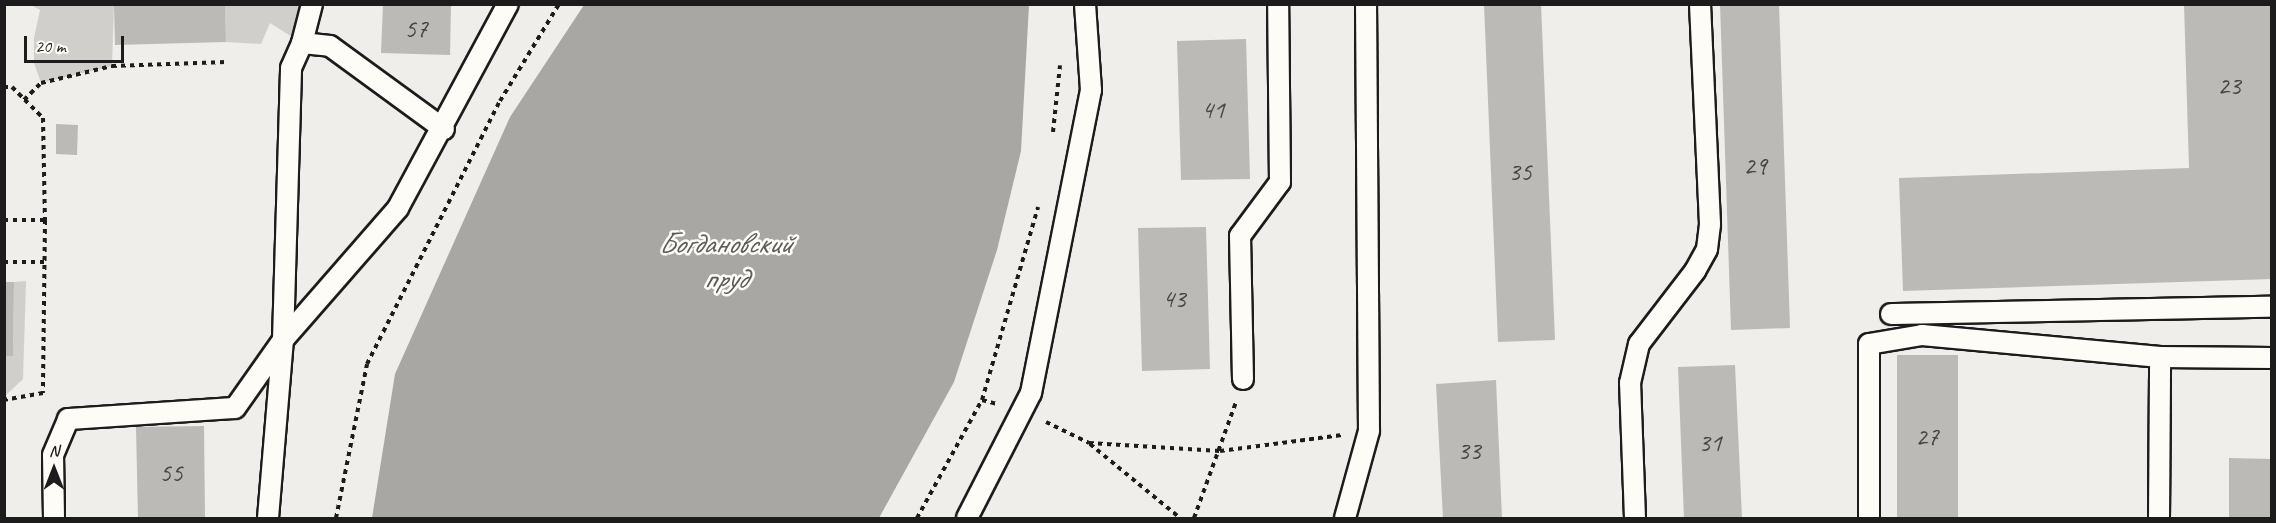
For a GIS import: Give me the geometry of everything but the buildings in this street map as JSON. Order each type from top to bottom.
[{"type":"lane","points":[[268,519],[283,340],[291,68],[302,43],[312,4]]},
{"type":"lane","points":[[54,519],[53,454],[68,419],[235,408],[283,340],[398,208],[444,129],[508,4]]},
{"type":"lane","points":[[967,519],[1031,393],[1092,90],[1085,4]]},
{"type":"lane","points":[[1243,379],[1240,236],[1280,182],[1278,4]]},
{"type":"lane","points":[[1345,519],[1369,431],[1366,4]]},
{"type":"lane","points":[[1635,519],[1630,383],[1639,344],[1695,271],[1707,249],[1709,232],[1700,4]]},
{"type":"lane","points":[[302,43],[330,46],[444,129]]},
{"type":"lane","points":[[1891,314],[2271,307]]},
{"type":"lane","points":[[1869,519],[1869,344],[1922,335],[2160,357],[2271,358]]},
{"type":"lane","points":[[2159,519],[2160,357]]},
{"type":"path","points":[[336,519],[367,364],[500,101],[559,4]]},
{"type":"path","points":[[24,100],[40,83],[112,66],[226,62]]},
{"type":"path","points":[[1052,139],[1061,62]]},
{"type":"path","points":[[4,87],[12,87],[43,118],[45,220],[43,393],[4,400]]},
{"type":"path","points":[[917,519],[982,400],[1040,196]]},
{"type":"path","points":[[4,220],[45,220]]},
{"type":"path","points":[[4,262],[44,262]]},
{"type":"path","points":[[1194,519],[1220,451],[1243,379]]},
{"type":"path","points":[[982,400],[1022,410],[1089,443],[1180,519]]},
{"type":"path","points":[[1089,443],[1220,451],[1369,431]]},
{"type":"shaded area","points":[[31,5],[114,5],[112,66],[41,83],[34,63],[34,38],[40,10]]},
{"type":"shaded area","points":[[225,5],[312,5],[302,43],[270,23],[261,44],[226,42]]},
{"type":"shaded area","points":[[26,281],[23,379],[5,396],[5,356],[13,355],[14,282]]},
{"type":"water","name":"Богдановский пруд","points":[[584,5],[1029,5],[1021,151],[997,250],[954,382],[879,518],[372,518],[395,374],[510,117]]}]
